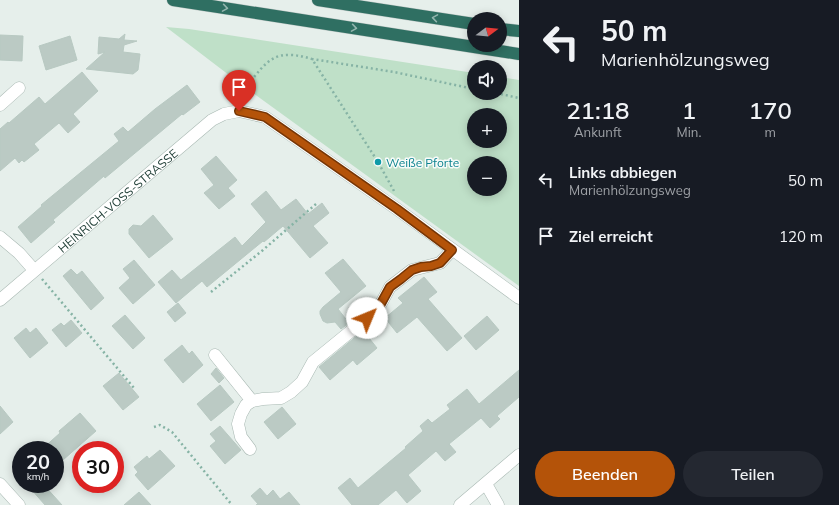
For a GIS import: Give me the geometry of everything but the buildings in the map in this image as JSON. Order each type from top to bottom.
[{"type":"highway","points":[[173,0],[519,54]]},
{"type":"highway","points":[[318,0],[467,23]]},
{"type":"highway","points":[[507,29],[519,32]]},
{"type":"street","points":[[0,105],[19,88]]},
{"type":"street","name":"HEINRICH-VOSS-STRASSE","points":[[0,300],[212,120],[224,114],[239,111],[265,117],[397,209]]},
{"type":"street","points":[[397,209],[519,298]]},
{"type":"street","points":[[0,236],[19,253],[34,270]]},
{"type":"street","points":[[250,449],[241,437],[238,424],[246,405],[252,401],[281,398],[291,392],[302,382],[313,362],[378,309],[390,287],[412,270],[440,263],[452,250]]},
{"type":"street","points":[[215,355],[252,401]]},
{"type":"street","points":[[462,504],[519,455]]},
{"type":"street","points":[[0,484],[19,505]]},
{"type":"street","points":[[486,484],[498,505]]},
{"type":"path","points":[[238,96],[268,60],[276,56],[289,55],[394,72],[467,87]]},
{"type":"path","points":[[312,59],[378,162],[396,194],[397,209]]},
{"type":"path","points":[[507,95],[519,98]]},
{"type":"path","points":[[211,292],[263,250],[316,204]]},
{"type":"path","points":[[34,270],[134,388]]},
{"type":"path","points":[[154,427],[160,425],[172,432],[232,505]]},
{"type":"green space","points":[[166,27],[189,29],[467,72],[467,100],[507,100],[507,78],[519,80],[519,286],[246,88]]},
{"type":"place","name":"Weiße Pforte","points":[[378,162]]},
{"type":"route","points":[[239,111],[265,117],[397,209],[452,250],[440,263],[412,270],[390,287],[378,309],[367,318]]}]
